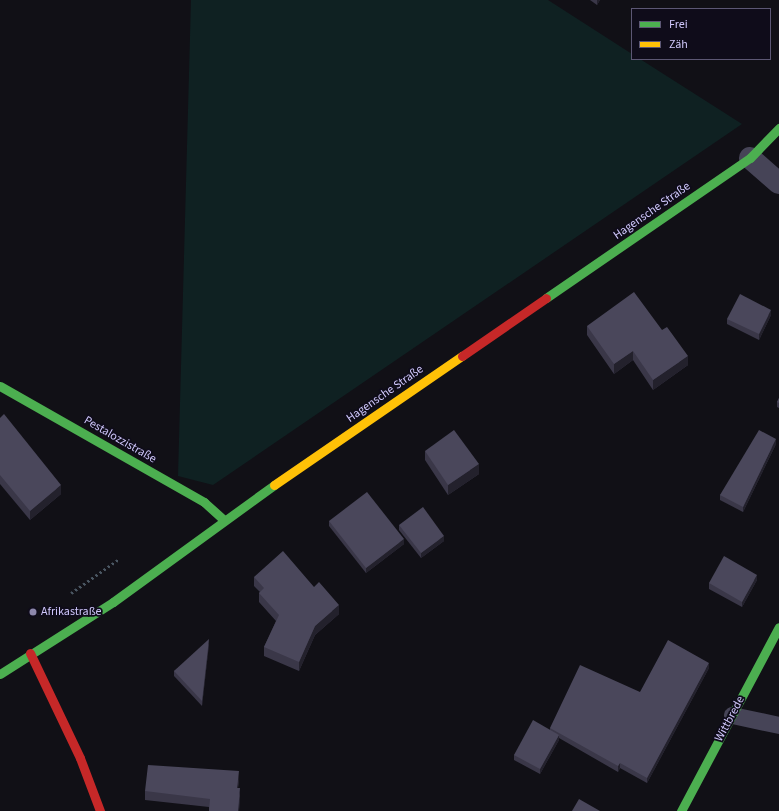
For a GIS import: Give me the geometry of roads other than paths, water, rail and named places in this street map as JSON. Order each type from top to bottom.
[{"type":"street","name":"Hagensche Straße","points":[[0,674],[30,653],[113,602],[224,520],[750,158],[779,128]]},
{"type":"street","points":[[750,158],[779,183]]},
{"type":"street","name":"Pestalozzistraße","points":[[0,386],[204,502],[224,520]]},
{"type":"street","name":"Wittbrede","points":[[681,811],[779,627]]},
{"type":"street","points":[[30,653],[80,758],[100,811]]},
{"type":"lane","points":[[732,715],[779,725]]},
{"type":"place","name":"Afrikastraße","points":[[33,612]]}]
